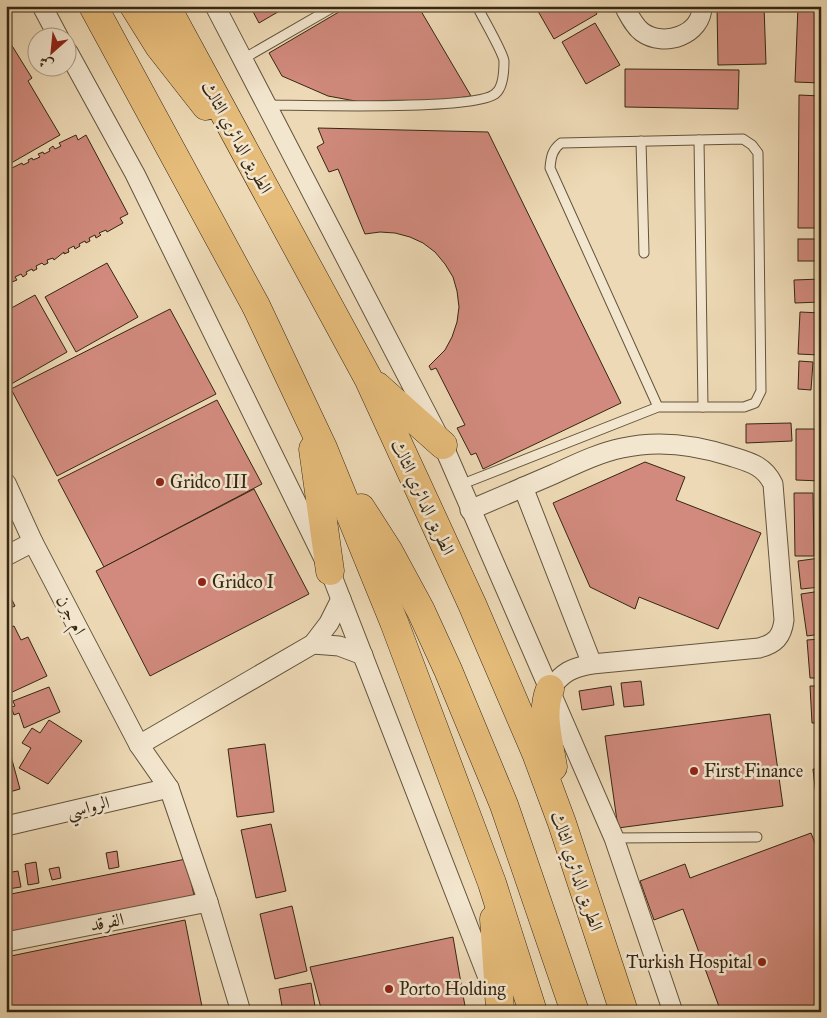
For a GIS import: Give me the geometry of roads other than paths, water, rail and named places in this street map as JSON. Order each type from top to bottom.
[{"type":"highway","points":[[93,6],[256,306],[323,448],[394,622],[492,883],[533,1012]]},
{"type":"highway","points":[[134,6],[159,46],[254,166]]},
{"type":"highway","name":"الطريق الدائري الثالث","points":[[166,6],[368,378],[472,604],[536,753],[562,823],[624,1012]]},
{"type":"highway","points":[[368,378],[443,445]]},
{"type":"highway","points":[[308,415],[330,571]]},
{"type":"highway","points":[[323,448],[388,550],[421,611],[448,670],[504,805],[575,1012]]},
{"type":"highway","points":[[550,689],[544,711],[562,823]]},
{"type":"highway","points":[[492,883],[501,1010]]},
{"type":"street","points":[[42,6],[54,28]]},
{"type":"street","name":"الطريق الدائري الثالث","points":[[215,6],[443,445],[614,838],[673,1012]]},
{"type":"street","points":[[624,6],[641,32],[650,37],[661,39],[681,37],[691,32],[698,23],[702,13],[702,6]]},
{"type":"street","points":[[78,70],[135,174],[330,571],[501,1010]]},
{"type":"street","points":[[470,510],[599,454],[623,447],[648,444],[698,447],[722,453],[755,464],[769,475],[773,484],[784,620],[783,631],[777,640],[769,646],[759,648],[574,667],[557,679],[550,689]]},
{"type":"street","name":"ام جرن","points":[[6,483],[13,513],[33,542],[139,745],[169,788],[208,902],[241,1012]]},
{"type":"street","points":[[523,487],[592,664]]},
{"type":"street","points":[[6,556],[33,542]]},
{"type":"street","points":[[139,745],[313,644],[329,623],[341,599]]},
{"type":"street","points":[[313,644],[338,646],[363,655]]},
{"type":"street","name":"الرواسي","points":[[6,826],[169,788]]},
{"type":"street","name":"الفرقد","points":[[6,942],[208,902]]},
{"type":"lane","points":[[243,60],[335,6]]},
{"type":"lane","points":[[266,105],[456,104],[488,98],[496,93],[501,83],[504,60],[477,6]]},
{"type":"lane","points":[[460,486],[658,408],[744,407],[754,403],[761,391],[758,153],[752,145],[743,139],[561,142],[554,148],[550,168],[658,408]]},
{"type":"lane","points":[[700,140],[703,407]]},
{"type":"lane","points":[[642,141],[644,252]]},
{"type":"lane","points":[[614,838],[758,837]]},
{"type":"place","name":"Gridco III","points":[[160,482]]},
{"type":"place","name":"Gridco I","points":[[202,582]]},
{"type":"place","name":"First Finance","points":[[694,771]]},
{"type":"place","name":"Turkish Hospital","points":[[762,962]]},
{"type":"place","name":"Porto Holding","points":[[389,989]]}]
